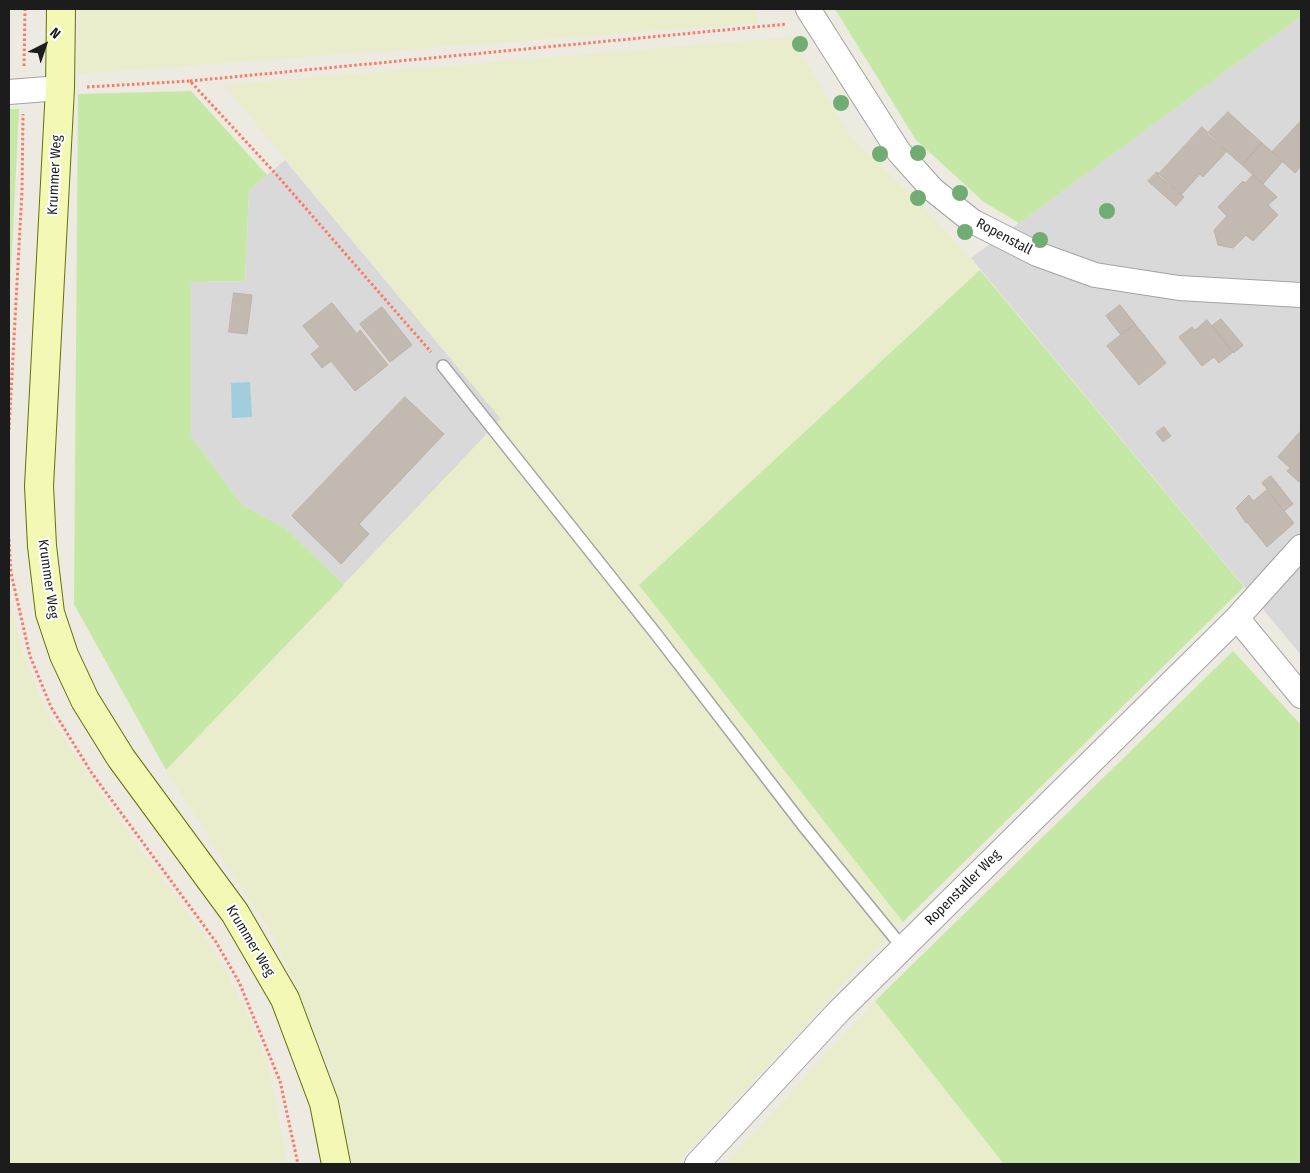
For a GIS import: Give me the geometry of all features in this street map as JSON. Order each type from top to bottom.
[{"type":"main road","name":"Krummer Weg","points":[[61,9],[60,88],[39,486],[42,546],[50,613],[64,655],[85,700],[122,758],[235,913],[286,1000],[324,1103],[336,1164]]},
{"type":"street","name":"Ropenstall","points":[[801,14],[899,152],[932,190],[972,221],[1037,254],[1095,275],[1179,288],[1301,295]]},
{"type":"street","points":[[16,91],[60,88]]},
{"type":"street","name":"Ropenstaller Weg","points":[[698,1164],[840,1011],[1237,618],[1301,547]]},
{"type":"street","points":[[1237,618],[1301,696]]},
{"type":"lane","points":[[443,366],[656,634],[802,824],[903,948]]},
{"type":"path","points":[[9,430],[22,191],[16,91],[25,9]]},
{"type":"path","points":[[60,88],[190,81],[789,24],[801,14]]},
{"type":"path","points":[[190,81],[275,173],[443,366]]},
{"type":"path","points":[[9,539],[11,573],[30,656],[51,707],[91,772],[216,942],[239,982],[280,1081],[298,1164]]},
{"type":"shaded area","points":[[1301,16],[1301,655],[971,258]]},
{"type":"shaded area","points":[[285,160],[501,419],[344,585],[285,528],[242,505],[191,436],[191,282],[245,281],[249,190]]},
{"type":"green space","points":[[80,9],[754,9],[759,23],[77,74]]},
{"type":"green space","points":[[835,9],[1301,9],[1301,16],[1019,223],[984,202],[916,140]]},
{"type":"green space","points":[[791,37],[848,133],[939,223],[980,270],[639,585],[903,922],[875,949],[676,1164],[351,1164],[331,1071],[274,937],[166,771],[501,419],[224,85]]},
{"type":"green space","points":[[191,91],[267,175],[249,190],[245,281],[191,282],[191,436],[242,505],[285,528],[344,585],[166,770],[74,604],[78,94]]},
{"type":"green space","points":[[9,109],[19,109],[9,310]]},
{"type":"green space","points":[[980,270],[1244,587],[903,922],[639,585]]},
{"type":"green space","points":[[9,593],[21,648],[35,687],[49,716],[97,789],[200,930],[225,970],[251,1022],[270,1071],[287,1164],[9,1164]]},
{"type":"green space","points":[[1233,651],[1301,725],[1301,1164],[1004,1164],[875,1001]]},
{"type":"green space","points":[[875,1001],[1004,1164],[726,1164]]},
{"type":"water","points":[[250,382],[252,417],[232,418],[231,383]]},
{"type":"building","points":[[1228,112],[1262,143],[1242,165],[1207,134]]},
{"type":"building","points":[[1301,121],[1301,166],[1295,173],[1272,152]]},
{"type":"building","points":[[1202,127],[1227,151],[1203,177],[1200,174],[1181,195],[1158,175]]},
{"type":"building","points":[[1262,143],[1283,161],[1263,184],[1242,165]]},
{"type":"building","points":[[1157,172],[1184,197],[1176,206],[1148,181]]},
{"type":"building","points":[[1253,175],[1277,197],[1268,205],[1278,215],[1253,241],[1246,235],[1233,248],[1218,245],[1214,230],[1227,216],[1218,207],[1243,181],[1245,183]]},
{"type":"building","points":[[234,293],[252,295],[247,334],[229,332]]},
{"type":"building","points":[[332,303],[357,334],[360,330],[388,365],[355,391],[331,361],[322,368],[311,354],[320,347],[303,326]]},
{"type":"building","points":[[1120,305],[1135,324],[1121,335],[1106,316]]},
{"type":"building","points":[[382,307],[412,345],[390,362],[360,324]]},
{"type":"building","points":[[1221,319],[1243,345],[1234,353],[1212,326]]},
{"type":"building","points":[[1207,320],[1233,352],[1219,363],[1214,357],[1202,366],[1179,337],[1192,327],[1195,330]]},
{"type":"building","points":[[1135,324],[1166,363],[1139,385],[1107,346]]},
{"type":"building","points":[[405,397],[444,434],[359,524],[369,534],[341,564],[292,516]]},
{"type":"building","points":[[1164,427],[1171,436],[1163,442],[1156,433]]},
{"type":"building","points":[[1301,431],[1301,479],[1299,482],[1287,471],[1290,468],[1278,457]]},
{"type":"building","points":[[1271,476],[1293,504],[1284,511],[1262,483]]},
{"type":"building","points":[[1267,490],[1294,523],[1267,547],[1246,523],[1236,508],[1249,495],[1253,501]]}]
